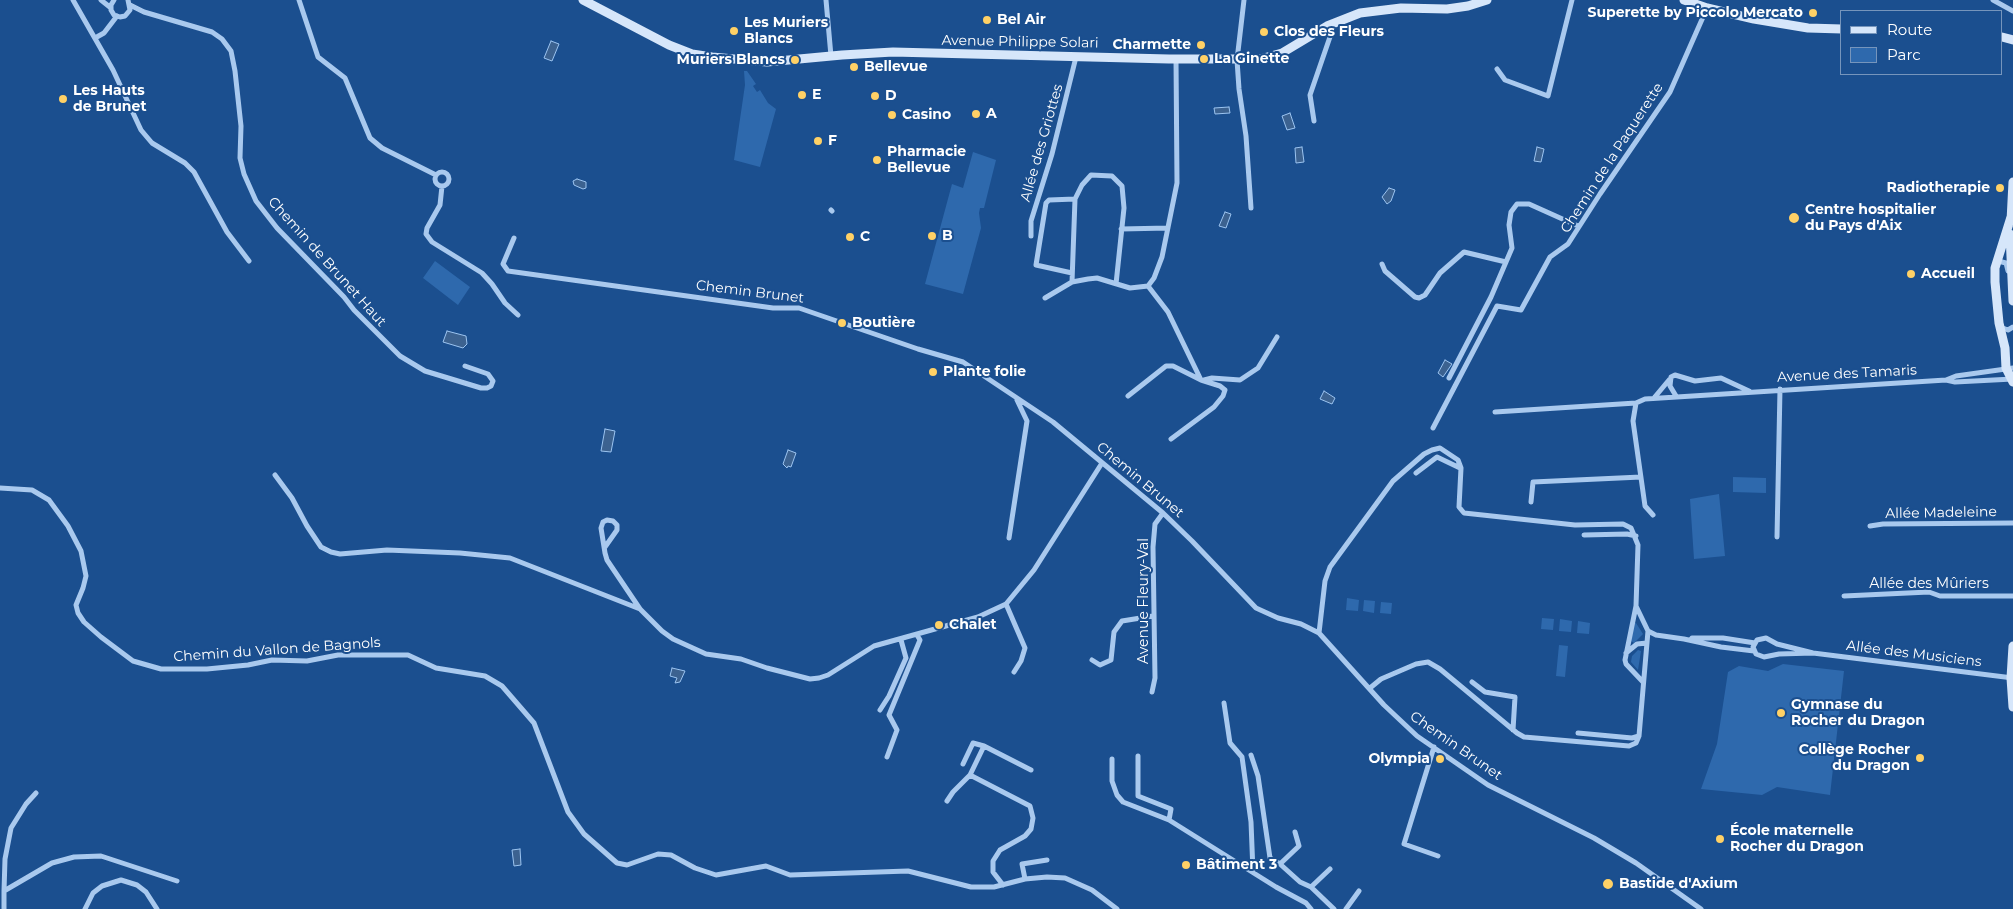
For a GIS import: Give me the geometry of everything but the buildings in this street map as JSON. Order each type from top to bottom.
[{"type":"main road","name":"Avenue Philippe Solari","points":[[583,0],[669,45],[703,56],[767,62],[893,52],[1176,59],[1260,59],[1282,53],[1327,26],[1360,13],[1401,8],[1447,9],[1468,6],[1487,0]]},
{"type":"main road","points":[[1684,0],[1707,8],[1767,22],[1808,28],[1840,29]]},
{"type":"main road","points":[[2013,182],[2011,217],[2013,301]]},
{"type":"main road","points":[[2011,217],[1995,268],[1995,282],[1999,327],[2013,380]]},
{"type":"main road","points":[[2013,646],[2013,707]]},
{"type":"street","points":[[73,0],[113,70],[141,130],[152,143],[185,163],[194,172],[227,232],[249,260]]},
{"type":"street","points":[[94,38],[104,33],[116,16],[111,8],[101,0]]},
{"type":"street","points":[[111,8],[114,0]]},
{"type":"street","points":[[299,0],[318,57],[345,78],[370,138],[382,148],[436,175],[444,172],[449,176],[447,184],[442,186]]},
{"type":"street","points":[[826,0],[830,56]]},
{"type":"street","points":[[1244,0],[1236,60],[1238,90],[1246,136],[1251,208]]},
{"type":"street","points":[[1498,69],[1505,80],[1548,96],[1572,0]]},
{"type":"street","points":[[1994,0],[2010,6],[2013,11]]},
{"type":"street","points":[[127,14],[129,2]]},
{"type":"street","name":"Chemin de Brunet Haut","points":[[129,2],[144,12],[212,32],[222,39],[231,51],[241,126],[240,158],[244,174],[256,201],[278,228],[344,297],[358,316],[400,356],[425,371],[481,388],[491,386],[493,381],[488,374],[465,366]]},
{"type":"street","name":"Chemin de la Paquerette","points":[[1433,428],[1497,306],[1521,310],[1550,257],[1568,244],[1578,226],[1670,92],[1707,8]]},
{"type":"street","name":"Chemin de Brunet Haut","points":[[116,16],[123,17],[127,14],[144,12]]},
{"type":"street","points":[[1314,121],[1310,95],[1331,34],[1327,26]]},
{"type":"street","name":"Allée des Griottes","points":[[1031,236],[1031,221],[1052,154],[1076,57]]},
{"type":"street","points":[[1045,298],[1072,282],[1097,278],[1130,288],[1148,286],[1154,278],[1162,257],[1177,183],[1176,59]]},
{"type":"street","points":[[436,175],[436,183],[442,186]]},
{"type":"street","points":[[1072,282],[1075,199],[1082,185],[1091,175],[1112,176],[1122,186],[1124,208],[1116,284]]},
{"type":"street","points":[[442,186],[440,205],[427,228],[426,234],[432,242],[482,273],[505,303],[518,315]]},
{"type":"street","points":[[1072,273],[1036,265],[1046,203],[1049,200],[1075,199]]},
{"type":"street","points":[[1449,378],[1491,297],[1512,248],[1509,225],[1512,212],[1517,204],[1529,204],[1578,226]]},
{"type":"street","points":[[1121,230],[1168,228]]},
{"type":"street","name":"Chemin Brunet","points":[[514,238],[503,264],[508,271],[773,308],[799,308],[918,349],[963,362],[1053,422],[1163,513],[1256,608],[1278,618],[1301,624],[1319,633],[1397,718],[1417,736],[1488,785],[1594,838],[1636,863],[1701,909]]},
{"type":"street","points":[[1382,264],[1385,271],[1415,297],[1419,298],[1425,295],[1440,272],[1464,252],[1506,262]]},
{"type":"street","points":[[1998,261],[2006,263],[2009,288],[2012,290]]},
{"type":"street","points":[[1148,286],[1168,312],[1201,380]]},
{"type":"street","points":[[1999,327],[2008,330],[2013,326]]},
{"type":"street","points":[[1201,380],[1212,378],[1240,380],[1258,368],[1277,337]]},
{"type":"street","points":[[1128,396],[1166,366],[1173,366],[1201,380],[1220,386],[1225,390],[1223,396],[1214,406],[1171,439]]},
{"type":"street","name":"Avenue des Tamaris","points":[[1946,380],[1956,376],[2010,368]]},
{"type":"street","points":[[1654,398],[1671,377],[1679,375],[1695,381],[1721,378],[1750,392]]},
{"type":"street","points":[[1671,377],[1670,386],[1676,396]]},
{"type":"street","name":"Avenue des Tamaris","points":[[1495,412],[1636,403],[1654,398],[1780,389],[1946,380],[1955,382],[2013,380]]},
{"type":"street","points":[[1777,537],[1780,389]]},
{"type":"street","points":[[1009,538],[1027,421],[1016,399]]},
{"type":"street","points":[[1636,403],[1633,420],[1645,506],[1653,515]]},
{"type":"street","points":[[1319,633],[1325,581],[1330,567],[1393,482],[1432,450],[1440,448],[1458,460],[1461,468],[1459,507],[1464,513],[1575,525],[1623,524],[1632,528],[1638,545],[1636,606],[1626,654],[1626,664],[1643,682]]},
{"type":"street","points":[[1416,473],[1437,458],[1461,468]]},
{"type":"street","points":[[604,547],[617,530],[617,524],[613,521],[607,520],[603,522],[601,528],[604,547],[607,560],[640,609],[662,630],[685,646],[706,654],[741,659],[767,668],[810,678],[819,678],[828,675],[874,646],[901,640],[978,616],[1006,604],[1034,570],[1102,463]]},
{"type":"street","points":[[275,475],[292,498],[321,547],[331,552],[340,554],[388,550],[460,553],[510,558],[640,609]]},
{"type":"street","points":[[1531,502],[1533,482],[1641,477]]},
{"type":"street","name":"Chemin du Vallon de Bagnols","points":[[0,488],[32,490],[49,500],[68,526],[81,550],[86,576],[76,605],[78,612],[84,622],[133,661],[161,668],[206,669],[248,665],[272,660],[307,661],[338,655],[408,655],[436,668],[485,676],[502,686],[534,723],[568,812],[584,834],[617,863],[627,866],[658,854],[671,855],[695,868],[716,875],[766,866],[790,875],[908,871],[971,887],[994,887],[1024,879],[1065,878],[1092,890],[1117,909]]},
{"type":"street","name":"Avenue Fleury-Val","points":[[1152,692],[1155,678],[1153,616],[1154,539],[1155,524],[1163,513]]},
{"type":"street","name":"Allée Madeleine","points":[[1870,526],[1883,524],[2013,523]]},
{"type":"street","points":[[1584,535],[1627,534],[1636,536]]},
{"type":"street","name":"Allée des Mûriers","points":[[1844,596],[1929,592],[1940,596],[2013,596]]},
{"type":"street","points":[[1006,604],[1025,648],[1021,661],[1014,672]]},
{"type":"street","points":[[1370,688],[1382,679],[1416,664],[1428,662],[1440,669],[1512,730],[1524,737],[1622,747],[1629,746],[1636,743],[1639,736],[1648,631],[1636,606]]},
{"type":"street","points":[[1092,660],[1100,665],[1111,660],[1114,632],[1122,621],[1153,616]]},
{"type":"street","points":[[1648,631],[1656,635],[1684,638],[1723,638],[1754,643],[1761,638],[1769,641],[1772,648],[1768,656],[1760,656],[1754,651],[1721,647],[1684,638]]},
{"type":"street","points":[[887,757],[897,730],[889,716],[918,646],[920,640],[917,635]]},
{"type":"street","points":[[880,710],[889,696],[906,658],[901,640]]},
{"type":"street","name":"Allée des Musiciens","points":[[1769,641],[1813,653],[2012,678]]},
{"type":"street","points":[[1626,654],[1637,644],[1647,643]]},
{"type":"street","points":[[1754,643],[1754,651]]},
{"type":"street","name":"Allée des Musiciens","points":[[1768,656],[1813,653]]},
{"type":"street","points":[[1472,682],[1486,692],[1514,697],[1512,730]]},
{"type":"street","points":[[1224,703],[1230,743],[1242,757],[1251,822],[1253,872]]},
{"type":"street","points":[[1578,733],[1632,738],[1639,736]]},
{"type":"street","points":[[963,764],[973,743],[984,746],[1031,770]]},
{"type":"street","points":[[947,801],[970,775],[984,746]]},
{"type":"street","points":[[1434,748],[1404,844],[1438,856]]},
{"type":"street","points":[[1251,754],[1258,776],[1270,858],[1280,864],[1300,882],[1311,887],[1334,909]]},
{"type":"street","points":[[1138,756],[1138,796],[1171,810],[1169,820]]},
{"type":"street","points":[[1112,759],[1112,781],[1116,795],[1123,802],[1169,820],[1306,903],[1311,909]]},
{"type":"street","points":[[970,775],[1030,806],[1033,818],[1031,829],[1025,836],[1000,850],[993,861],[993,872],[1003,885]]},
{"type":"street","points":[[4,909],[5,859],[11,828],[26,804],[36,793]]},
{"type":"street","points":[[1280,864],[1299,846],[1295,832]]},
{"type":"street","points":[[4,891],[61,859],[86,856],[102,856],[177,881]]},
{"type":"street","points":[[1024,879],[1022,864],[1047,860]]},
{"type":"street","points":[[1311,887],[1330,869]]},
{"type":"street","points":[[84,909],[93,893],[102,886],[121,880],[137,885],[146,892],[154,901],[157,909]]},
{"type":"street","points":[[1346,909],[1359,891]]},
{"type":"green space","points":[[744,71],[747,71],[756,84],[753,86],[757,92],[760,90],[768,103],[776,109],[760,167],[734,160],[745,85]]},
{"type":"green space","points":[[973,152],[996,160],[984,208],[980,208],[981,228],[963,294],[925,284],[952,184],[963,188]]},
{"type":"green space","points":[[435,261],[470,287],[458,305],[423,278]]},
{"type":"green space","points":[[1733,477],[1766,478],[1766,493],[1733,492]]},
{"type":"green space","points":[[1719,494],[1725,556],[1694,559],[1690,499]]},
{"type":"green space","points":[[1347,598],[1359,600],[1358,611],[1346,610]]},
{"type":"green space","points":[[1364,600],[1375,601],[1374,613],[1363,611]]},
{"type":"green space","points":[[1381,602],[1392,603],[1391,614],[1380,613]]},
{"type":"green space","points":[[1542,618],[1554,619],[1553,630],[1541,629]]},
{"type":"green space","points":[[1560,619],[1572,621],[1571,632],[1559,631]]},
{"type":"green space","points":[[1578,621],[1590,623],[1589,634],[1577,633]]},
{"type":"green space","points":[[1634,623],[1636,623],[1643,634],[1634,643],[1631,641]]},
{"type":"green space","points":[[1559,645],[1568,646],[1565,677],[1556,676]]},
{"type":"green space","points":[[1638,650],[1641,651],[1638,670],[1631,662],[1632,656]]},
{"type":"green space","name":"Gymnase du Rocher du Dragon","points":[[1783,664],[1844,671],[1830,795],[1777,787],[1762,795],[1701,789],[1717,744],[1728,672],[1739,666],[1768,671]]},
{"type":"shaded area","points":[[551,41],[559,44],[552,61],[544,58]]},
{"type":"shaded area","points":[[1229,107],[1230,113],[1215,114],[1214,108]]},
{"type":"shaded area","points":[[1290,113],[1295,128],[1287,130],[1282,116]]},
{"type":"shaded area","points":[[1302,147],[1304,162],[1296,163],[1295,148]]},
{"type":"shaded area","points":[[1537,147],[1544,149],[1541,162],[1534,161]]},
{"type":"shaded area","points":[[577,179],[586,182],[586,188],[583,189],[574,185],[573,181]]},
{"type":"shaded area","points":[[1389,188],[1395,190],[1391,201],[1387,204],[1382,197]]},
{"type":"shaded area","points":[[1225,212],[1231,214],[1226,228],[1219,226]]},
{"type":"shaded area","points":[[447,331],[466,336],[467,344],[463,348],[443,342]]},
{"type":"shaded area","points":[[1445,360],[1452,364],[1443,377],[1438,373]]},
{"type":"shaded area","points":[[1324,391],[1335,398],[1332,404],[1320,399]]},
{"type":"shaded area","points":[[605,429],[615,431],[611,452],[601,451]]},
{"type":"shaded area","points":[[788,450],[796,453],[791,467],[788,466],[787,468],[783,464]]},
{"type":"shaded area","points":[[672,668],[685,671],[680,682],[675,683],[677,678],[670,676]]},
{"type":"shaded area","points":[[520,849],[521,865],[514,866],[512,850]]},
{"type":"place","name":"Superette by Piccolo Mercato","points":[[1813,13]]},
{"type":"place","name":"Bel Air","points":[[987,20]]},
{"type":"place","name":"Les Muriers Blancs","points":[[734,31]]},
{"type":"place","name":"Clos des Fleurs","points":[[1264,32]]},
{"type":"place","name":"Charmette","points":[[1201,45]]},
{"type":"place","name":"La Ginette","points":[[1204,59]]},
{"type":"place","name":"Muriers Blancs","points":[[795,60]]},
{"type":"place","name":"Bellevue","points":[[854,67]]},
{"type":"place","name":"E","points":[[802,95]]},
{"type":"place","name":"D","points":[[875,96]]},
{"type":"place","name":"Les Hauts de Brunet","points":[[63,99]]},
{"type":"place","name":"A","points":[[976,114]]},
{"type":"place","name":"Casino","points":[[892,115]]},
{"type":"place","name":"F","points":[[818,141]]},
{"type":"place","name":"Pharmacie Bellevue","points":[[877,160]]},
{"type":"place","name":"Radiotherapie","points":[[2000,188]]},
{"type":"place","name":"Centre hospitalier du Pays d'Aix","points":[[1794,218]]},
{"type":"place","name":"B","points":[[932,236]]},
{"type":"place","name":"C","points":[[850,237]]},
{"type":"place","name":"Accueil","points":[[1911,274]]},
{"type":"place","name":"Boutière","points":[[842,323]]},
{"type":"place","name":"Plante folie","points":[[933,372]]},
{"type":"place","name":"Chalet","points":[[939,625]]},
{"type":"place","name":"Gymnase du Rocher du Dragon","points":[[1781,713]]},
{"type":"place","name":"Collège Rocher du Dragon","points":[[1920,758]]},
{"type":"place","name":"Olympia","points":[[1440,759]]},
{"type":"place","name":"École maternelle Rocher du Dragon","points":[[1720,839]]},
{"type":"place","name":"Bâtiment 3","points":[[1186,865]]},
{"type":"place","name":"Bastide d'Axium","points":[[1608,884]]}]
